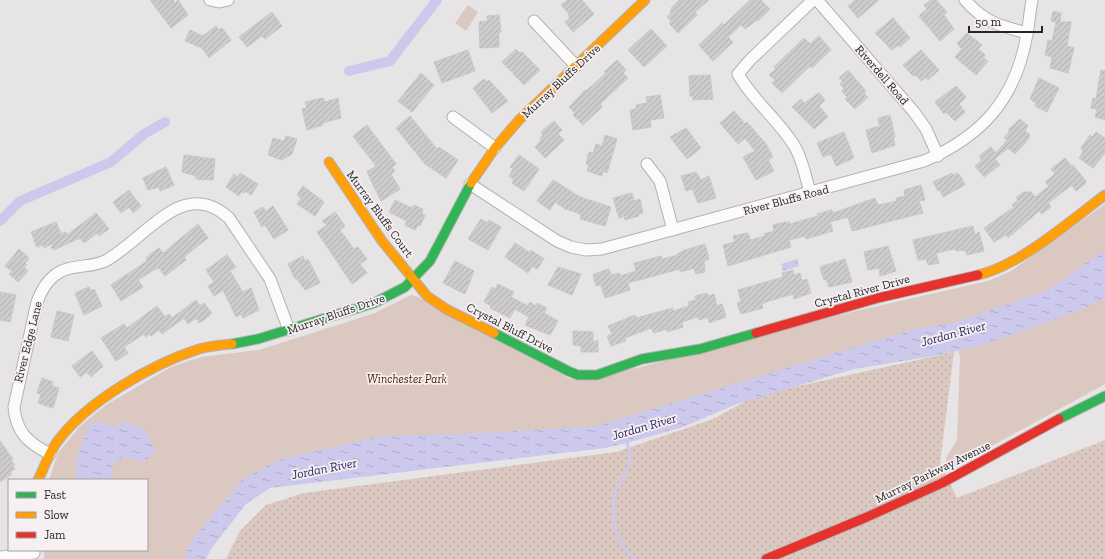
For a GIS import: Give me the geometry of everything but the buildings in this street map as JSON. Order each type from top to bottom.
[{"type":"street","points":[[210,0],[219,2],[228,0]]},
{"type":"street","name":"Murray Bluffs Drive","points":[[38,479],[50,454],[64,432],[82,413],[95,403],[164,362],[200,349],[258,339],[289,330],[386,298],[405,287],[430,261],[470,184],[494,148],[519,120],[645,0]]},
{"type":"street","points":[[810,193],[800,158],[788,136],[747,89],[738,74],[750,60],[813,0]]},
{"type":"street","name":"Riverdell Road","points":[[817,0],[914,112],[926,129],[938,156]]},
{"type":"street","points":[[965,0],[980,15],[989,21],[1027,33]]},
{"type":"street","name":"River Bluffs Road","points":[[470,184],[557,241],[571,247],[586,250],[602,249],[910,166],[938,156],[968,138],[983,126],[994,112],[1004,98],[1016,73],[1027,33],[1031,4]]},
{"type":"street","points":[[534,21],[576,66]]},
{"type":"street","points":[[453,117],[494,148]]},
{"type":"street","name":"Murray Bluffs Court","points":[[328,162],[382,241],[413,279]]},
{"type":"street","points":[[647,164],[660,182],[673,230]]},
{"type":"street","name":"Crystal River Drive","points":[[606,372],[642,358],[700,349],[878,298],[992,272],[1032,249],[1105,195]]},
{"type":"street","name":"River Edge Lane","points":[[50,454],[35,446],[23,436],[17,423],[14,407],[41,290],[50,279],[62,270],[106,260],[177,208],[199,203],[220,210],[229,218],[274,286],[289,330]]},
{"type":"street","name":"Crystal Bluff Drive","points":[[413,279],[427,296],[446,309],[568,371],[589,376],[606,372]]},
{"type":"street","name":"Murray Parkway Avenue","points":[[766,559],[836,531],[920,493],[1105,396]]},
{"type":"street","points":[[0,557],[34,554]]},
{"type":"green space","points":[[468,5],[478,12],[466,31],[455,23]]},
{"type":"green space","name":"Winchester Park","points":[[1105,204],[1105,384],[946,471],[946,458],[957,440],[960,357],[954,336],[613,427],[272,474],[194,559],[44,559],[44,551],[148,551],[148,479],[49,479],[58,453],[80,426],[106,405],[171,367],[201,357],[259,350],[375,313],[411,295],[418,297],[570,379],[637,368],[852,312],[988,281],[1011,271]]},
{"type":"green space","points":[[954,352],[940,463],[957,498],[1105,440],[1105,559],[226,559],[240,531],[266,505],[304,493],[616,452],[713,419],[757,395]]},
{"type":"water","name":"Jordan River","points":[[1105,250],[1105,298],[1080,310],[986,344],[940,355],[854,369],[737,404],[683,427],[605,448],[270,488],[246,504],[211,549],[206,559],[184,559],[191,541],[244,478],[281,459],[382,436],[465,434],[597,426],[911,330],[953,323],[1048,290]]},
{"type":"water","points":[[797,259],[799,266],[783,271],[781,264]]},
{"type":"water","points":[[122,421],[138,426],[149,436],[155,450],[147,460],[140,462],[134,459],[120,459],[113,466],[111,479],[76,479],[77,457],[89,425],[100,422],[117,428]]},
{"type":"waterway","points":[[349,71],[390,61],[437,0]]},
{"type":"waterway","points":[[0,221],[20,201],[111,162],[144,134],[165,122]]},
{"type":"waterway","name":"Jordan River","points":[[626,440],[629,449],[629,462],[625,475],[615,494],[613,515],[622,544],[635,559]]},
{"type":"traffic: fast","points":[[232,344],[258,339],[374,303],[405,287],[430,261],[471,183]]},
{"type":"traffic: fast","points":[[494,333],[578,375],[597,375],[642,359],[700,349],[756,333]]},
{"type":"traffic: fast","points":[[1059,419],[1105,396]]},
{"type":"traffic: slow","points":[[471,183],[495,148],[519,120],[645,0]]},
{"type":"traffic: slow","points":[[329,162],[382,241],[427,296],[446,309],[494,333]]},
{"type":"traffic: slow","points":[[978,275],[994,270],[1027,253],[1105,195]]},
{"type":"traffic: slow","points":[[38,479],[57,442],[70,427],[102,399],[141,374],[161,364],[203,348],[232,344]]},
{"type":"traffic: jam","points":[[756,333],[878,298],[978,275]]},
{"type":"traffic: jam","points":[[766,559],[867,517],[942,483],[1059,419]]}]
